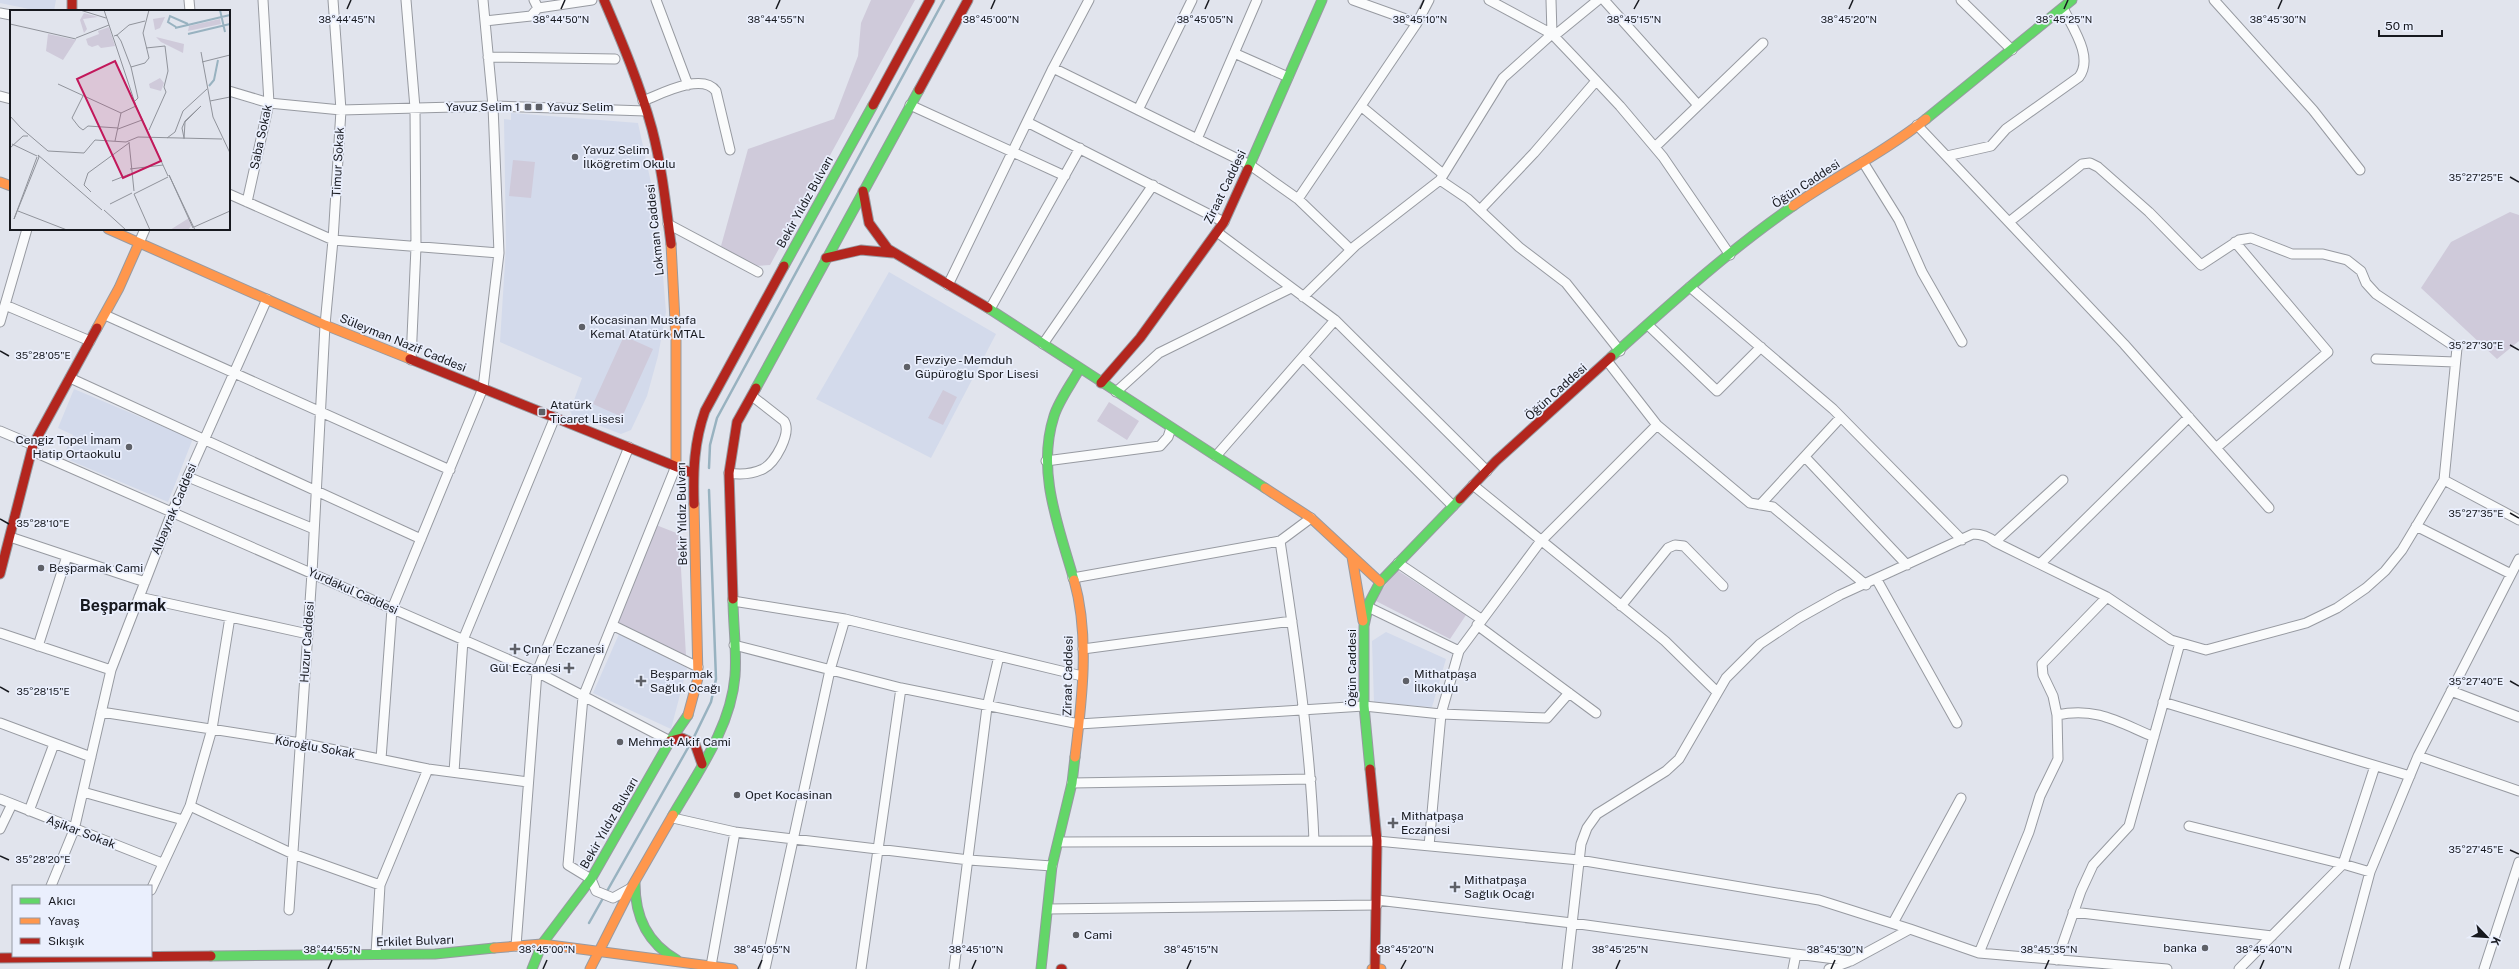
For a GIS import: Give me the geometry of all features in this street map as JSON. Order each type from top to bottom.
[{"type":"street","points":[[189,0],[190,10]]},
{"type":"street","name":"Saba Sokak","points":[[246,202],[269,103],[263,0]]},
{"type":"street","name":"Timur Sokak","points":[[324,325],[333,240],[341,110],[333,0]]},
{"type":"street","points":[[406,0],[415,108],[416,247],[411,360]]},
{"type":"street","points":[[381,759],[392,609],[483,388],[499,253],[493,106],[483,0]]},
{"type":"street","points":[[485,21],[532,16],[536,4],[592,0]]},
{"type":"street","name":"Lokman Caddesi","points":[[604,0],[630,62],[646,111],[658,160],[668,224],[677,338],[676,466]]},
{"type":"street","points":[[656,0],[688,84]]},
{"type":"street","name":"Bekir Yıldız Bulvarı","points":[[532,969],[542,944],[591,879],[670,741],[681,729],[690,710],[698,678],[692,473],[696,440],[705,411],[930,0]]},
{"type":"street","points":[[590,969],[633,884],[720,733],[728,710],[735,676],[729,473],[738,422],[826,258],[968,0]]},
{"type":"street","points":[[948,285],[1053,68],[1089,0]]},
{"type":"street","points":[[1138,110],[1192,0]]},
{"type":"street","points":[[1197,139],[1257,0]]},
{"type":"street","name":"Ziraat Caddesi","points":[[1101,383],[1140,338],[1224,222],[1322,0]]},
{"type":"street","points":[[1353,0],[1417,23]]},
{"type":"street","points":[[1298,199],[1362,107],[1417,23],[1428,0]]},
{"type":"street","points":[[1489,0],[1553,35],[1620,106],[1655,147],[1683,183],[1730,255]]},
{"type":"street","points":[[1551,0],[1553,35]]},
{"type":"street","points":[[1303,297],[1351,250],[1441,177],[1503,78],[1553,35],[1598,0]]},
{"type":"street","points":[[1604,0],[1698,105]]},
{"type":"street","points":[[1961,0],[2012,50]]},
{"type":"street","name":"Öğün Caddesi","points":[[1376,969],[1377,841],[1364,706],[1364,626],[1368,607],[1380,582],[1487,471],[1690,287],[1767,224],[1823,185],[1863,162],[1917,125],[2012,50],[2072,0]]},
{"type":"street","points":[[2214,0],[2313,110],[2360,170]]},
{"type":"street","points":[[1946,156],[1991,146],[2006,129],[2079,77],[2085,64],[2084,54],[2063,8]]},
{"type":"street","points":[[0,13],[10,15]]},
{"type":"street","points":[[1655,147],[1763,43]]},
{"type":"street","points":[[1234,53],[1288,77]]},
{"type":"street","points":[[488,56],[615,59]]},
{"type":"street","points":[[1053,68],[1250,165],[1298,199],[1351,250]]},
{"type":"street","points":[[1480,210],[1534,153],[1596,81]]},
{"type":"street","points":[[643,101],[688,84],[705,83],[716,92],[730,150]]},
{"type":"street","points":[[230,91],[269,103],[341,110],[493,106],[646,111]]},
{"type":"street","points":[[0,96],[10,99]]},
{"type":"street","points":[[910,106],[1065,176]]},
{"type":"street","points":[[1362,107],[1480,210],[1519,247],[1566,283],[1620,350]]},
{"type":"street","points":[[1027,122],[1224,222]]},
{"type":"street","points":[[1917,125],[2124,344],[2269,508]]},
{"type":"street","points":[[990,309],[1080,148]]},
{"type":"street","points":[[1863,162],[1896,214],[1922,272],[1962,342]]},
{"type":"street","points":[[1567,969],[1579,860],[1584,836],[1592,820],[1597,814],[1676,762],[1688,746],[1717,692],[1737,666],[1760,644],[1819,606],[1978,534],[1989,537],[1995,542],[2107,597],[2159,633],[2180,643],[2206,650],[2294,627],[2323,616],[2366,588],[2385,571],[2402,550],[2444,480],[2456,348],[2376,294],[2366,283],[2361,271],[2352,262],[2323,254],[2292,254],[2251,238],[2235,242],[2201,265],[2149,212],[2098,167],[2090,163],[2082,164],[2009,222]]},
{"type":"street","points":[[0,182],[10,186]]},
{"type":"street","points":[[1043,344],[1152,185]]},
{"type":"street","points":[[863,191],[865,214],[872,230],[881,243],[895,254],[990,309],[1101,383],[1312,518],[1380,582]]},
{"type":"street","points":[[230,194],[333,240],[499,253]]},
{"type":"street","points":[[668,224],[758,272]]},
{"type":"street","points":[[0,322],[27,230]]},
{"type":"street","name":"Süleyman Nazif Caddesi","points":[[110,230],[324,325],[692,473]]},
{"type":"street","points":[[0,574],[32,448],[119,288],[145,230]]},
{"type":"street","points":[[1217,232],[1335,320],[1487,471]]},
{"type":"street","points":[[2216,448],[2328,352],[2235,242]]},
{"type":"street","points":[[826,258],[861,250],[895,254]]},
{"type":"street","points":[[1690,287],[1841,417],[1962,540]]},
{"type":"street","points":[[1116,392],[1158,353],[1291,288]]},
{"type":"street","name":"Albayrak Caddesi","points":[[51,885],[74,830],[111,670],[172,512],[267,299]]},
{"type":"street","points":[[5,305],[90,341]]},
{"type":"street","points":[[105,315],[320,410],[450,470]]},
{"type":"street","points":[[1216,456],[1335,320]]},
{"type":"street","name":"Huzur Caddesi","points":[[289,910],[312,573],[324,325]]},
{"type":"street","points":[[1648,325],[1717,391],[1761,347]]},
{"type":"street","points":[[1303,357],[1453,506]]},
{"type":"street","points":[[2376,359],[2455,362]]},
{"type":"street","points":[[1608,362],[1657,425],[1750,503],[1773,507],[1866,585]]},
{"type":"street","name":"Ziraat Caddesi","points":[[1041,969],[1052,866],[1072,783],[1079,724],[1083,649],[1078,594],[1049,493],[1046,461],[1048,438],[1054,416],[1080,368]]},
{"type":"street","points":[[70,378],[421,539]]},
{"type":"street","points":[[729,473],[750,473],[770,465],[786,434],[784,421],[752,396]]},
{"type":"street","points":[[454,772],[463,640],[555,417]]},
{"type":"street","points":[[1760,505],[1841,417]]},
{"type":"street","points":[[2040,563],[2189,417]]},
{"type":"street","points":[[1429,846],[1441,714],[1459,651],[1479,622],[1540,542],[1657,425]]},
{"type":"street","points":[[1046,461],[1160,446],[1168,437],[1172,428]]},
{"type":"street","name":"Yurdakul Caddesi","points":[[0,431],[32,448],[172,512],[537,672],[670,741]]},
{"type":"street","points":[[516,946],[537,672],[630,447]]},
{"type":"street","points":[[1804,457],[1908,565]]},
{"type":"street","points":[[633,884],[612,898],[596,891],[591,879],[568,866],[583,697],[676,466]]},
{"type":"street","points":[[188,476],[314,529]]},
{"type":"street","points":[[1995,542],[2063,480]]},
{"type":"street","points":[[2444,480],[2519,520]]},
{"type":"street","points":[[1473,485],[1540,542],[1665,642],[1717,692]]},
{"type":"street","points":[[1073,578],[1280,541],[1312,518]]},
{"type":"street","points":[[2416,526],[2511,574]]},
{"type":"street","points":[[10,537],[145,582]]},
{"type":"street","points":[[1280,541],[1292,621],[1311,779],[1314,841]]},
{"type":"street","points":[[1621,606],[1668,548],[1675,545],[1684,546],[1723,586]]},
{"type":"street","points":[[38,646],[67,556]]},
{"type":"street","points":[[1352,557],[1364,626]]},
{"type":"street","points":[[2344,969],[2370,872],[2418,756],[2519,559]]},
{"type":"street","points":[[1398,563],[1479,622],[1596,713]]},
{"type":"street","points":[[1877,580],[1957,723]]},
{"type":"street","points":[[139,597],[308,634]]},
{"type":"street","points":[[1979,953],[2029,832],[2040,796],[2058,759],[2057,715],[2053,696],[2043,675],[2042,664],[2107,597]]},
{"type":"street","points":[[733,601],[845,619],[1082,676]]},
{"type":"street","points":[[1368,607],[1459,651]]},
{"type":"street","points":[[152,888],[162,863],[190,806],[212,730],[230,617]]},
{"type":"street","points":[[765,969],[792,839],[830,670],[845,619]]},
{"type":"street","points":[[1083,649],[1292,621]]},
{"type":"street","points":[[612,625],[698,667]]},
{"type":"street","points":[[0,633],[111,670]]},
{"type":"street","points":[[2057,960],[2073,912],[2093,865],[2129,826],[2180,643]]},
{"type":"street","points":[[734,645],[901,688],[987,707],[1079,724],[1364,706],[1441,714],[1547,718],[1570,693]]},
{"type":"street","points":[[954,969],[969,860],[987,707],[999,656]]},
{"type":"street","points":[[861,969],[901,688]]},
{"type":"street","points":[[2451,691],[2519,718]]},
{"type":"street","points":[[2163,702],[2410,776]]},
{"type":"street","points":[[2057,715],[2077,711],[2094,713],[2154,737]]},
{"type":"street","name":"Köroğlu Sokak","points":[[101,712],[301,743],[428,769],[528,782]]},
{"type":"street","points":[[0,723],[91,757]]},
{"type":"street","points":[[670,741],[682,738],[695,744],[702,764]]},
{"type":"street","points":[[29,811],[54,744]]},
{"type":"street","points":[[2418,756],[2519,791]]},
{"type":"street","points":[[2239,969],[2343,864],[2375,766]]},
{"type":"street","points":[[376,954],[380,885],[428,769]]},
{"type":"street","points":[[1072,783],[1311,779]]},
{"type":"street","points":[[83,792],[183,820]]},
{"type":"street","points":[[1893,923],[1961,798]]},
{"type":"street","name":"Aşikar Sokak","points":[[0,799],[74,830],[162,863]]},
{"type":"street","points":[[0,829],[12,804]]},
{"type":"street","points":[[190,806],[293,854],[380,885]]},
{"type":"street","points":[[672,818],[735,832],[969,860],[1052,866]]},
{"type":"street","points":[[2189,826],[2370,872]]},
{"type":"street","points":[[711,966],[735,832]]},
{"type":"street","points":[[1059,842],[1377,841],[1579,860],[1819,900],[1893,923],[1979,953],[2167,969]]},
{"type":"street","points":[[2484,969],[2517,874],[2519,862]]},
{"type":"street","points":[[633,884],[635,907],[643,930],[659,948],[683,963]]},
{"type":"street","points":[[1048,908],[1377,902],[1572,923],[1851,961]]},
{"type":"street","points":[[2073,912],[2272,936]]},
{"type":"street","points":[[1830,969],[1851,961],[1910,929]]},
{"type":"street","name":"Erkilet Bulvarı","points":[[152,956],[435,954],[542,944],[599,950],[733,969]]},
{"type":"street","points":[[1793,969],[1796,954]]},
{"type":"street","name":"Erkilet Bulvarı","points":[[0,958],[22,957]]},
{"type":"shaded area","points":[[0,0],[56,0],[54,10],[34,10],[0,3]]},
{"type":"shaded area","points":[[871,0],[915,0],[770,265],[754,266],[721,246],[748,149],[834,119],[858,56],[861,23]]},
{"type":"shaded area","name":"Kocasinan Mustafa Kemal Atatürk MTAL","points":[[511,113],[638,123],[658,215],[666,312],[658,356],[647,396],[631,430],[621,434],[572,415],[570,411],[582,378],[500,342],[506,247],[504,119],[511,120]]},
{"type":"shaded area","points":[[513,160],[535,162],[531,198],[509,196]]},
{"type":"shaded area","points":[[2510,212],[2519,215],[2519,341],[2497,359],[2421,288],[2451,242]]},
{"type":"shaded area","name":"Fevziye - Memduh Güpüroğlu Spor Lisesi","points":[[889,272],[996,334],[931,458],[816,399]]},
{"type":"shaded area","points":[[624,336],[653,349],[622,417],[593,404]]},
{"type":"shaded area","name":"Cengiz Topel İmam Hatip Ortaokulu","points":[[74,389],[190,438],[192,441],[168,502],[69,460],[65,452],[73,435],[58,428]]},
{"type":"shaded area","points":[[943,390],[957,397],[943,425],[928,418]]},
{"type":"shaded area","points":[[1109,402],[1139,421],[1127,440],[1097,421]]},
{"type":"shaded area","points":[[656,525],[679,534],[686,656],[613,625]]},
{"type":"shaded area","points":[[1397,570],[1466,615],[1450,639],[1376,601],[1380,592]]},
{"type":"shaded area","name":"Mithatpaşa İlkokulu","points":[[1386,632],[1446,659],[1432,707],[1374,703],[1372,641]]},
{"type":"shaded area","name":"Beşparmak Sağlık Ocağı","points":[[619,634],[687,668],[671,729],[593,693]]},
{"type":"waterway","points":[[709,468],[710,445],[717,418],[944,0]]},
{"type":"waterway","points":[[693,739],[711,702],[716,679],[709,490]]},
{"type":"waterway","points":[[589,923],[689,746]]},
{"type":"traffic: fast","points":[[1248,169],[1322,0]]},
{"type":"traffic: fast","points":[[1926,119],[2072,0]]},
{"type":"traffic: fast","points":[[756,388],[919,90]]},
{"type":"traffic: fast","points":[[784,266],[873,105]]},
{"type":"traffic: fast","points":[[1611,357],[1722,260],[1793,206]]},
{"type":"traffic: fast","points":[[988,308],[1265,488]]},
{"type":"traffic: fast","points":[[1074,580],[1056,520],[1048,479],[1047,458],[1049,437],[1056,410],[1080,368]]},
{"type":"traffic: fast","points":[[1370,769],[1364,706],[1364,626],[1369,603],[1380,582],[1460,499]]},
{"type":"traffic: fast","points":[[673,815],[703,766],[727,713],[735,676],[733,599]]},
{"type":"traffic: fast","points":[[532,969],[542,944],[591,879],[670,741],[688,715]]},
{"type":"traffic: fast","points":[[1041,969],[1052,866],[1072,783],[1075,757]]},
{"type":"traffic: fast","points":[[635,883],[637,907],[645,928],[658,946],[677,960]]},
{"type":"traffic: fast","points":[[211,956],[435,954],[494,948]]},
{"type":"traffic: slow","points":[[1793,206],[1894,142],[1926,119]]},
{"type":"traffic: slow","points":[[0,182],[10,186]]},
{"type":"traffic: slow","points":[[110,230],[325,325],[410,359]]},
{"type":"traffic: slow","points":[[97,328],[119,288],[139,243]]},
{"type":"traffic: slow","points":[[671,244],[676,340],[676,466]]},
{"type":"traffic: slow","points":[[1265,488],[1311,518],[1380,582]]},
{"type":"traffic: slow","points":[[688,715],[698,678],[694,504]]},
{"type":"traffic: slow","points":[[1352,557],[1363,621]]},
{"type":"traffic: slow","points":[[1074,580],[1079,601],[1083,646],[1082,691],[1075,757]]},
{"type":"traffic: slow","points":[[590,969],[631,888],[673,815]]},
{"type":"traffic: slow","points":[[494,948],[542,944],[733,969]]},
{"type":"traffic: slow","points":[[1372,969],[1381,969]]},
{"type":"traffic: jam","points":[[72,0],[72,10]]},
{"type":"traffic: jam","points":[[604,0],[636,80],[652,129],[661,172],[671,244]]},
{"type":"traffic: jam","points":[[873,105],[930,0]]},
{"type":"traffic: jam","points":[[919,90],[968,0]]},
{"type":"traffic: jam","points":[[1101,383],[1140,338],[1224,222],[1248,169]]},
{"type":"traffic: jam","points":[[863,191],[869,223],[888,249],[988,308]]},
{"type":"traffic: jam","points":[[826,258],[861,250],[893,253]]},
{"type":"traffic: jam","points":[[694,504],[696,445],[705,411],[784,266]]},
{"type":"traffic: jam","points":[[0,574],[33,445],[97,328]]},
{"type":"traffic: jam","points":[[1460,499],[1496,461],[1611,357]]},
{"type":"traffic: jam","points":[[410,359],[692,473]]},
{"type":"traffic: jam","points":[[733,599],[729,473],[737,422],[756,388]]},
{"type":"traffic: jam","points":[[670,741],[682,738],[695,744],[702,764]]},
{"type":"traffic: jam","points":[[1370,769],[1377,841],[1375,968]]},
{"type":"traffic: jam","points":[[152,957],[211,956]]},
{"type":"traffic: jam","points":[[0,958],[106,957]]},
{"type":"place","name":"Yavuz Selim 1","points":[[528,107]]},
{"type":"place","name":"Yavuz Selim","points":[[539,107]]},
{"type":"place","name":"Yavuz Selim İlköğretim Okulu","points":[[575,157]]},
{"type":"place","name":"Kocasinan Mustafa Kemal Atatürk MTAL","points":[[582,327]]},
{"type":"place","name":"Fevziye - Memduh Güpüroğlu Spor Lisesi","points":[[907,367]]},
{"type":"place","name":"Atatürk Ticaret Lisesi","points":[[542,412]]},
{"type":"place","name":"Cengiz Topel İmam Hatip Ortaokulu","points":[[129,447]]},
{"type":"place","name":"Beşparmak Cami","points":[[41,568]]},
{"type":"place","name":"Çınar Eczanesi","points":[[515,649]]},
{"type":"place","name":"Gül Eczanesi","points":[[569,668]]},
{"type":"place","name":"Beşparmak Sağlık Ocağı","points":[[641,681]]},
{"type":"place","name":"Mithatpaşa İlkokulu","points":[[1406,681]]},
{"type":"place","name":"Mehmet Akif Cami","points":[[620,742]]},
{"type":"place","name":"Opet Kocasinan","points":[[737,795]]},
{"type":"place","name":"Mithatpaşa Eczanesi","points":[[1393,823]]},
{"type":"place","name":"Mithatpaşa Sağlık Ocağı","points":[[1455,887]]},
{"type":"place","name":"Cami","points":[[1076,935]]},
{"type":"place","name":"banka","points":[[2205,948]]},
{"type":"district","name":"Beşparmak","points":[[123,605]]}]
